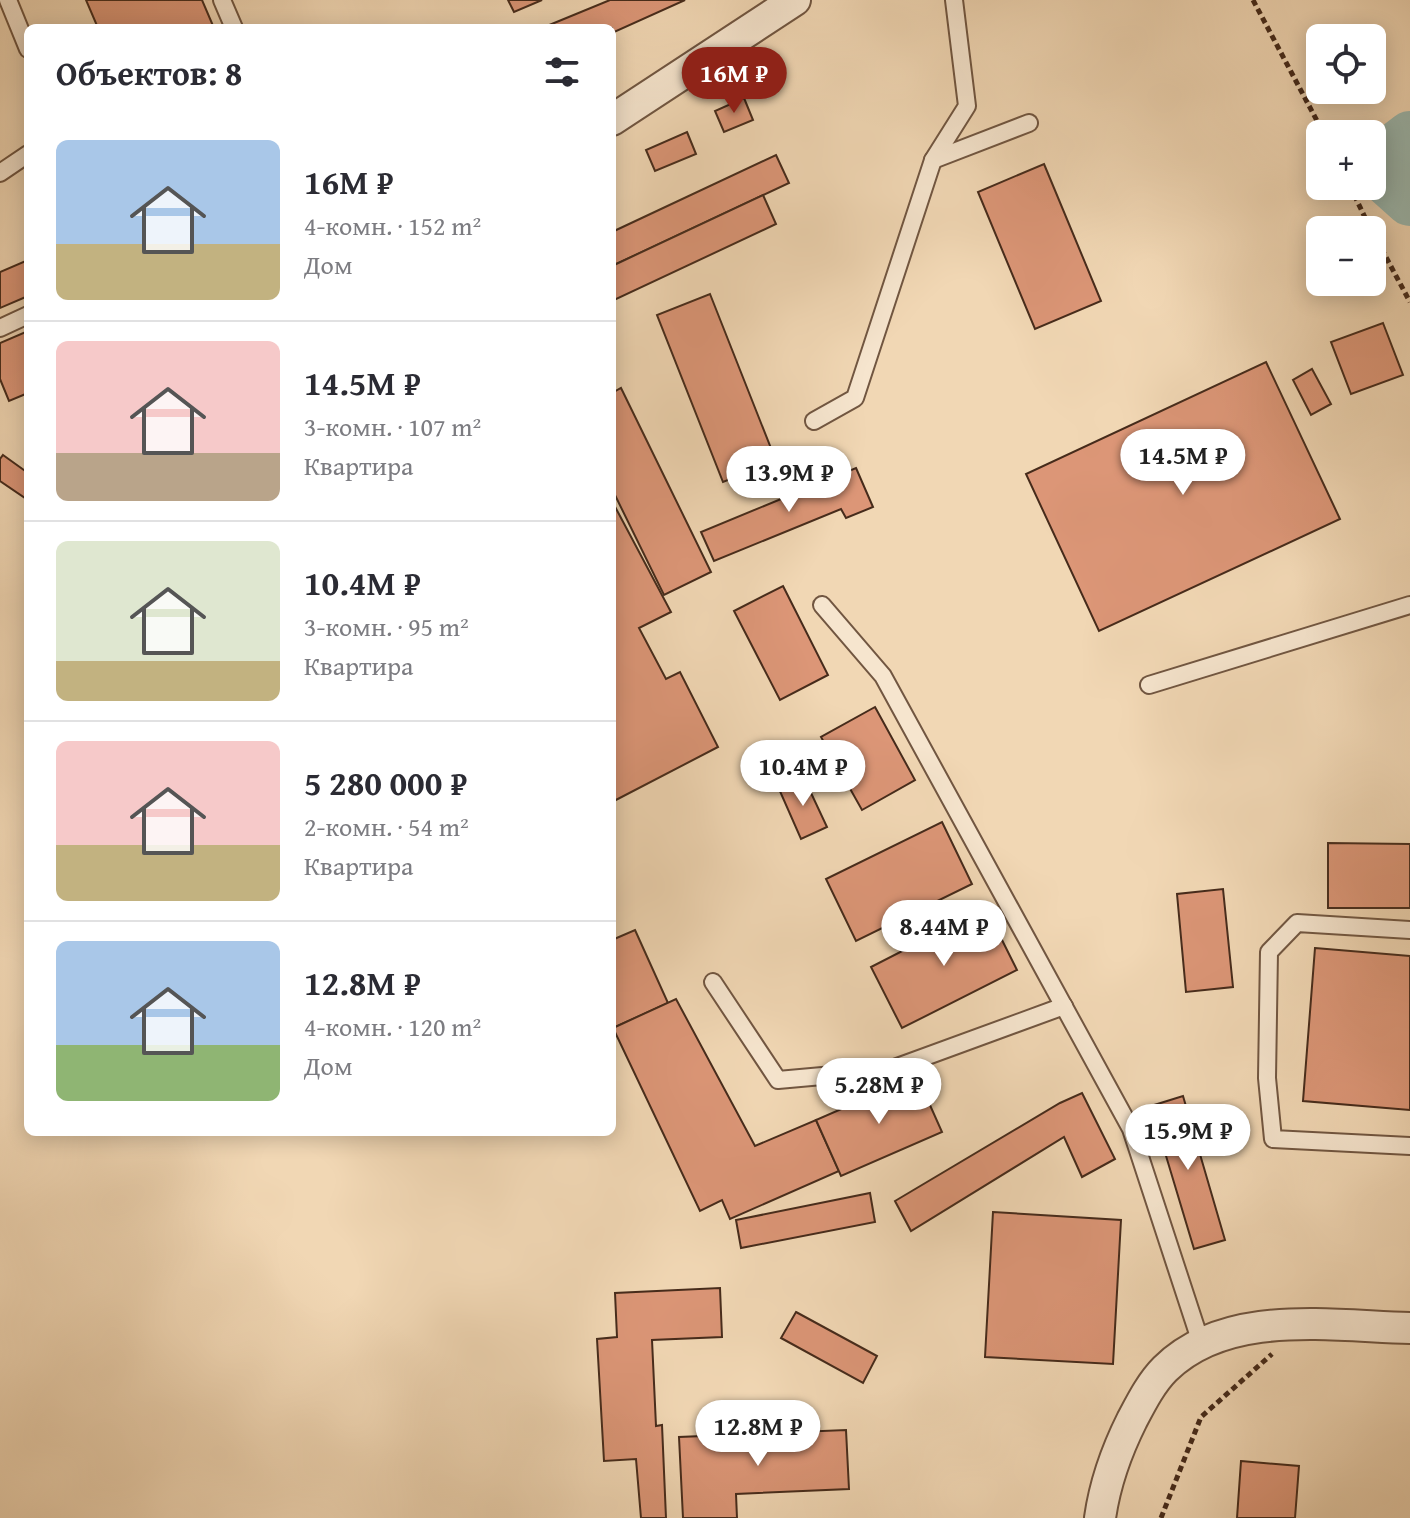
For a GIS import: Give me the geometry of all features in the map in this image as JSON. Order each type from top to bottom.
[{"type":"street","points":[[616,117],[795,0]]},
{"type":"street","points":[[1100,1518],[1104,1488],[1125,1434],[1144,1398],[1165,1369],[1201,1343],[1247,1329],[1305,1325],[1410,1328]]},
{"type":"lane","points":[[8,0],[24,39]]},
{"type":"lane","points":[[222,0],[232,24]]},
{"type":"lane","points":[[814,421],[855,398],[933,160],[967,106],[954,0]]},
{"type":"lane","points":[[933,160],[1029,123]]},
{"type":"lane","points":[[0,173],[24,157]]},
{"type":"lane","points":[[0,328],[24,317]]},
{"type":"lane","points":[[822,605],[883,676],[1131,1129],[1201,1343]]},
{"type":"lane","points":[[1149,685],[1410,605]]},
{"type":"lane","points":[[1410,930],[1297,923],[1269,952],[1267,1078],[1273,1139],[1410,1146]]},
{"type":"lane","points":[[713,982],[778,1080],[889,1070],[1064,1006]]},
{"type":"path","points":[[1253,0],[1317,120]]},
{"type":"path","points":[[1386,257],[1410,302]]},
{"type":"path","points":[[1161,1518],[1201,1417],[1305,1325]]},
{"type":"building","points":[[86,0],[202,0],[212,24],[96,24]]},
{"type":"building","points":[[508,0],[542,0],[514,12]]},
{"type":"building","points":[[610,0],[685,0],[616,31],[616,24],[552,24]]},
{"type":"building","points":[[744,98],[753,120],[724,132],[715,111]]},
{"type":"building","points":[[687,132],[696,154],[655,171],[646,150]]},
{"type":"building","points":[[776,155],[789,183],[616,264],[616,230]]},
{"type":"building","points":[[1044,164],[1101,301],[1035,329],[978,192]]},
{"type":"building","points":[[763,195],[776,224],[616,299],[616,264]]},
{"type":"building","points":[[24,262],[24,298],[0,308],[0,272]]},
{"type":"building","points":[[710,294],[776,461],[723,482],[657,315]]},
{"type":"building","points":[[1383,323],[1403,375],[1351,394],[1331,342]]},
{"type":"building","points":[[24,333],[24,395],[9,401],[0,379],[0,343]]},
{"type":"building","points":[[1266,362],[1340,519],[1099,631],[1026,474]]},
{"type":"building","points":[[1312,369],[1331,404],[1311,415],[1293,380]]},
{"type":"building","points":[[621,388],[711,572],[664,595],[616,497],[616,391]]},
{"type":"building","points":[[3,455],[24,470],[24,497],[0,481],[0,459]]},
{"type":"building","points":[[856,468],[873,507],[846,518],[841,509],[714,561],[701,532]]},
{"type":"building","points":[[616,509],[671,612],[639,628],[666,679],[680,672],[718,747],[616,800]]},
{"type":"building","points":[[783,586],[828,675],[780,700],[734,611]]},
{"type":"building","points":[[875,707],[915,780],[862,810],[821,737]]},
{"type":"building","points":[[804,778],[827,827],[801,839],[779,789]]},
{"type":"building","points":[[942,822],[972,884],[856,941],[826,879]]},
{"type":"building","points":[[1328,843],[1410,844],[1410,908],[1328,908]]},
{"type":"building","points":[[1223,889],[1233,987],[1186,992],[1177,894]]},
{"type":"building","points":[[986,908],[1017,970],[902,1028],[871,967]]},
{"type":"building","points":[[635,930],[668,1003],[616,1027],[616,938]]},
{"type":"building","points":[[1315,948],[1410,956],[1410,1110],[1303,1101]]},
{"type":"building","points":[[676,999],[755,1146],[816,1120],[839,1171],[730,1219],[722,1200],[700,1211],[616,1034],[616,1027]]},
{"type":"building","points":[[917,1076],[942,1132],[841,1176],[816,1120]]},
{"type":"building","points":[[1082,1093],[1115,1159],[1082,1177],[1064,1137],[911,1231],[895,1201]]},
{"type":"building","points":[[1183,1096],[1225,1240],[1194,1249],[1151,1106]]},
{"type":"building","points":[[870,1193],[875,1222],[741,1248],[736,1220]]},
{"type":"building","points":[[993,1212],[1121,1220],[1113,1364],[985,1357]]},
{"type":"building","points":[[720,1288],[722,1337],[652,1340],[656,1426],[662,1425],[666,1518],[641,1518],[636,1459],[604,1461],[597,1339],[617,1337],[615,1293]]},
{"type":"building","points":[[796,1312],[877,1356],[863,1383],[781,1338]]},
{"type":"building","points":[[846,1430],[849,1489],[736,1494],[737,1518],[683,1518],[679,1437]]},
{"type":"building","points":[[1241,1461],[1299,1466],[1295,1518],[1237,1518]]},
{"type":"waterway","points":[[1386,154],[1410,136]]},
{"type":"waterway","points":[[1386,180],[1410,201]]}]
